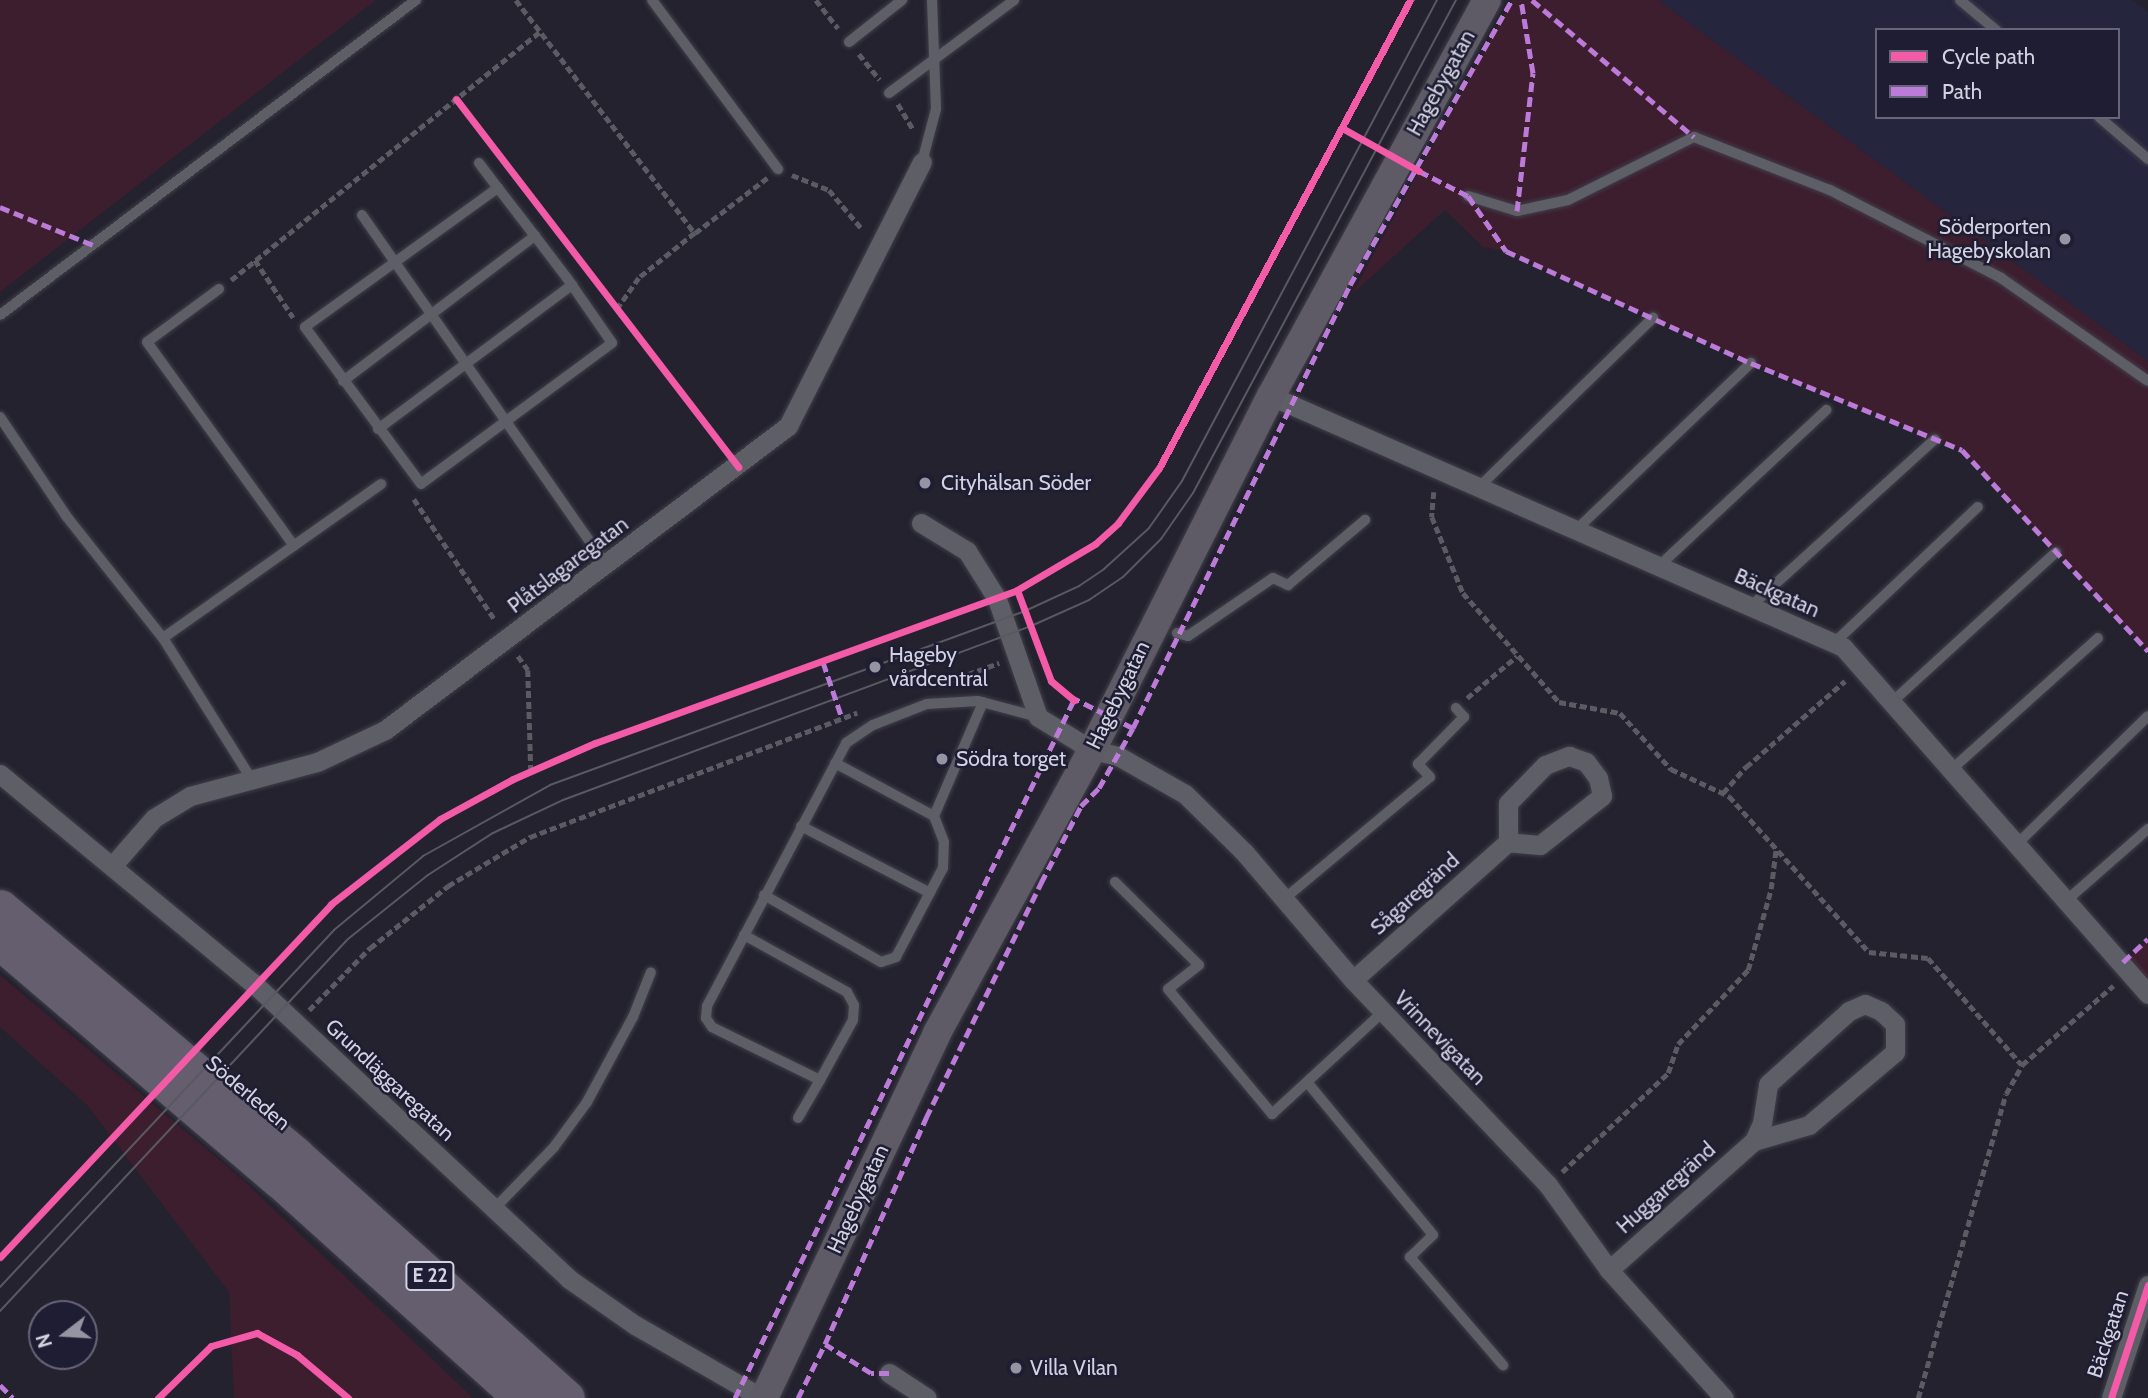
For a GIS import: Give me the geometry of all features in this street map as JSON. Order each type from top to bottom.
[{"type":"highway","name":"Söderleden","points":[[0,908],[295,1155],[566,1398]]},
{"type":"highway","name":"E 22","points":[[0,941],[279,1179],[522,1398]]},
{"type":"street","name":"Hagebygatan","points":[[763,1398],[937,1033],[1092,750],[1271,396],[1487,0]]},
{"type":"street","name":"Plåtslagaregatan","points":[[113,865],[154,818],[190,796],[347,751],[384,730],[788,426],[922,162]]},
{"type":"street","name":"Bäckgatan","points":[[1271,396],[1834,643],[1862,668],[2148,994]]},
{"type":"street","points":[[920,523],[967,551],[997,598],[1038,717]]},
{"type":"street","name":"Vrinnevigatan","points":[[1038,717],[1092,750],[1118,756],[1185,794],[1284,899],[1353,980],[1548,1185],[1609,1270],[1724,1398]]},
{"type":"street","points":[[1569,756],[1586,762],[1598,778],[1602,796],[1540,845],[1508,842],[1508,803],[1536,774],[1545,765],[1569,756]]},
{"type":"street","name":"Grundläggaregatan","points":[[0,774],[113,865],[296,1023],[569,1279],[635,1325],[763,1398]]},
{"type":"street","name":"Sågaregränd","points":[[1353,980],[1508,842]]},
{"type":"street","name":"Huggaregränd","points":[[1609,1270],[1754,1141],[1762,1123],[1768,1084],[1849,1010],[1865,1004],[1895,1024],[1895,1052],[1809,1125],[1754,1141]]},
{"type":"street","name":"Bäckgatan","points":[[2111,1398],[2148,1285]]},
{"type":"street","points":[[889,1373],[927,1398]]},
{"type":"lane","points":[[0,315],[416,0]]},
{"type":"lane","points":[[652,0],[778,169]]},
{"type":"lane","points":[[849,42],[902,0]]},
{"type":"lane","points":[[922,162],[936,109],[932,0]]},
{"type":"lane","points":[[889,93],[936,55],[1014,0]]},
{"type":"lane","points":[[1960,0],[1994,28]]},
{"type":"lane","points":[[2101,119],[2148,159]]},
{"type":"lane","points":[[1468,196],[1517,211],[1568,200],[1694,137],[1830,190],[2001,278],[2148,381]]},
{"type":"lane","points":[[479,163],[572,285],[611,343],[421,484],[305,327],[498,188]]},
{"type":"lane","points":[[362,215],[606,565]]},
{"type":"lane","points":[[343,381],[432,317],[535,236]]},
{"type":"lane","points":[[378,429],[463,363],[572,285]]},
{"type":"lane","points":[[219,289],[147,342],[294,546]]},
{"type":"lane","points":[[1479,487],[1653,318]]},
{"type":"lane","points":[[1576,530],[1751,363]]},
{"type":"lane","points":[[1659,566],[1826,411]]},
{"type":"lane","points":[[0,417],[67,517],[163,638],[253,780]]},
{"type":"lane","points":[[1751,607],[1936,439]]},
{"type":"lane","points":[[163,638],[381,484]]},
{"type":"lane","points":[[1834,643],[1978,507]]},
{"type":"lane","points":[[1177,634],[1188,636],[1273,578],[1288,585],[1365,520]]},
{"type":"lane","points":[[1892,702],[2056,552]]},
{"type":"lane","points":[[1952,769],[2098,638]]},
{"type":"lane","points":[[820,1080],[712,1027],[706,1018],[764,895],[846,743],[873,725],[928,704],[983,702],[1038,717]]},
{"type":"lane","points":[[934,816],[983,702]]},
{"type":"lane","points":[[1284,899],[1430,777],[1418,764],[1464,717],[1456,708]]},
{"type":"lane","points":[[2017,844],[2148,716]]},
{"type":"lane","points":[[764,895],[881,961],[896,957],[943,868],[944,842],[934,816],[835,763]]},
{"type":"lane","points":[[801,826],[930,893]]},
{"type":"lane","points":[[2067,900],[2148,829]]},
{"type":"lane","points":[[1115,882],[1199,965],[1168,989],[1272,1114],[1383,1012]]},
{"type":"lane","points":[[744,935],[846,992],[855,1005],[853,1020],[798,1118]]},
{"type":"lane","points":[[494,1209],[554,1147],[587,1102],[627,1028],[650,972]]},
{"type":"lane","points":[[1307,1082],[1433,1235],[1410,1257],[1503,1365]]},
{"type":"path","points":[[516,0],[695,233]]},
{"type":"path","points":[[816,0],[912,125],[915,140]]},
{"type":"path","points":[[219,289],[541,30]]},
{"type":"path","points":[[456,99],[464,110]]},
{"type":"path","points":[[618,309],[639,278],[778,169],[829,190],[868,235],[874,224]]},
{"type":"path","points":[[610,298],[625,318]]},
{"type":"path","points":[[1440,470],[1432,517],[1463,593],[1559,702],[1620,713],[1671,769],[1723,793],[1869,953],[1928,958],[2022,1065]]},
{"type":"path","points":[[516,653],[528,670],[531,771]]},
{"type":"path","points":[[932,687],[1017,656]]},
{"type":"path","points":[[1456,708],[1517,656]]},
{"type":"path","points":[[1723,793],[1746,767],[1862,668]]},
{"type":"path","points":[[296,1023],[380,940],[448,886],[530,837],[862,711]]},
{"type":"path","points":[[522,775],[544,765]]},
{"type":"path","points":[[1548,1185],[1668,1073],[1678,1044],[1748,970],[1771,889],[1776,849]]},
{"type":"path","points":[[1918,1398],[2006,1094],[2022,1065],[2130,971]]},
{"type":"shaded area","points":[[0,0],[376,0],[0,292]]},
{"type":"shaded area","points":[[1512,0],[1658,0],[2148,361],[2148,651],[1962,450],[1751,363],[1506,251],[1483,247],[1445,210],[1352,294]]},
{"type":"shaded area","name":"Söderporten Hagebyskolan","points":[[1658,0],[2131,0],[2148,12],[2148,361]]},
{"type":"shaded area","points":[[2148,940],[2148,991],[2123,962]]},
{"type":"shaded area","points":[[0,975],[242,1179],[473,1398],[234,1398],[229,1292],[87,1105],[0,1027]]},
{"type":"tram line","points":[[0,1287],[334,930],[423,856],[550,785],[1025,611],[1079,586],[1104,569],[1149,528],[1182,481],[1437,0]]},
{"type":"tram line","points":[[0,1311],[348,939],[428,875],[493,833],[563,800],[1031,626],[1089,600],[1123,577],[1161,539],[1193,493],[1456,0]]},
{"type":"marked path","points":[[1133,728],[1350,285],[1512,0]]},
{"type":"marked path","points":[[1517,211],[1533,73],[1521,0]]},
{"type":"marked path","points":[[1532,0],[1694,137]]},
{"type":"marked path","points":[[1419,171],[1468,196],[1506,251],[1751,363],[1962,450],[2148,651]]},
{"type":"marked path","points":[[0,207],[93,245]]},
{"type":"marked path","points":[[823,662],[842,718]]},
{"type":"marked path","points":[[889,1373],[871,1373],[825,1344],[926,1118],[1041,883],[1081,806],[1099,788],[1133,728],[1071,697]]},
{"type":"marked path","points":[[735,1398],[1074,700]]},
{"type":"marked path","points":[[2123,962],[2148,939]]},
{"type":"marked path","points":[[798,1398],[825,1344]]},
{"type":"marked path","points":[[0,1385],[13,1398]]},
{"type":"cycle path","points":[[0,1257],[331,904],[440,819],[513,779],[595,743],[1017,590],[1095,544],[1118,523],[1159,468],[1410,0]]},
{"type":"cycle path","points":[[456,99],[738,467]]},
{"type":"cycle path","points":[[1342,128],[1419,171]]},
{"type":"cycle path","points":[[1017,590],[1051,681],[1074,700]]},
{"type":"cycle path","points":[[2111,1398],[2148,1285]]},
{"type":"cycle path","points":[[158,1398],[211,1346],[257,1333],[297,1355],[348,1398]]},
{"type":"place","name":"Söderporten Hagebyskolan","points":[[2065,239]]},
{"type":"place","name":"Cityhälsan Söder","points":[[925,483]]},
{"type":"place","name":"Hageby vårdcentral","points":[[875,667]]},
{"type":"place","name":"Södra torget","points":[[942,759]]},
{"type":"place","name":"Villa Vilan","points":[[1016,1368]]}]
